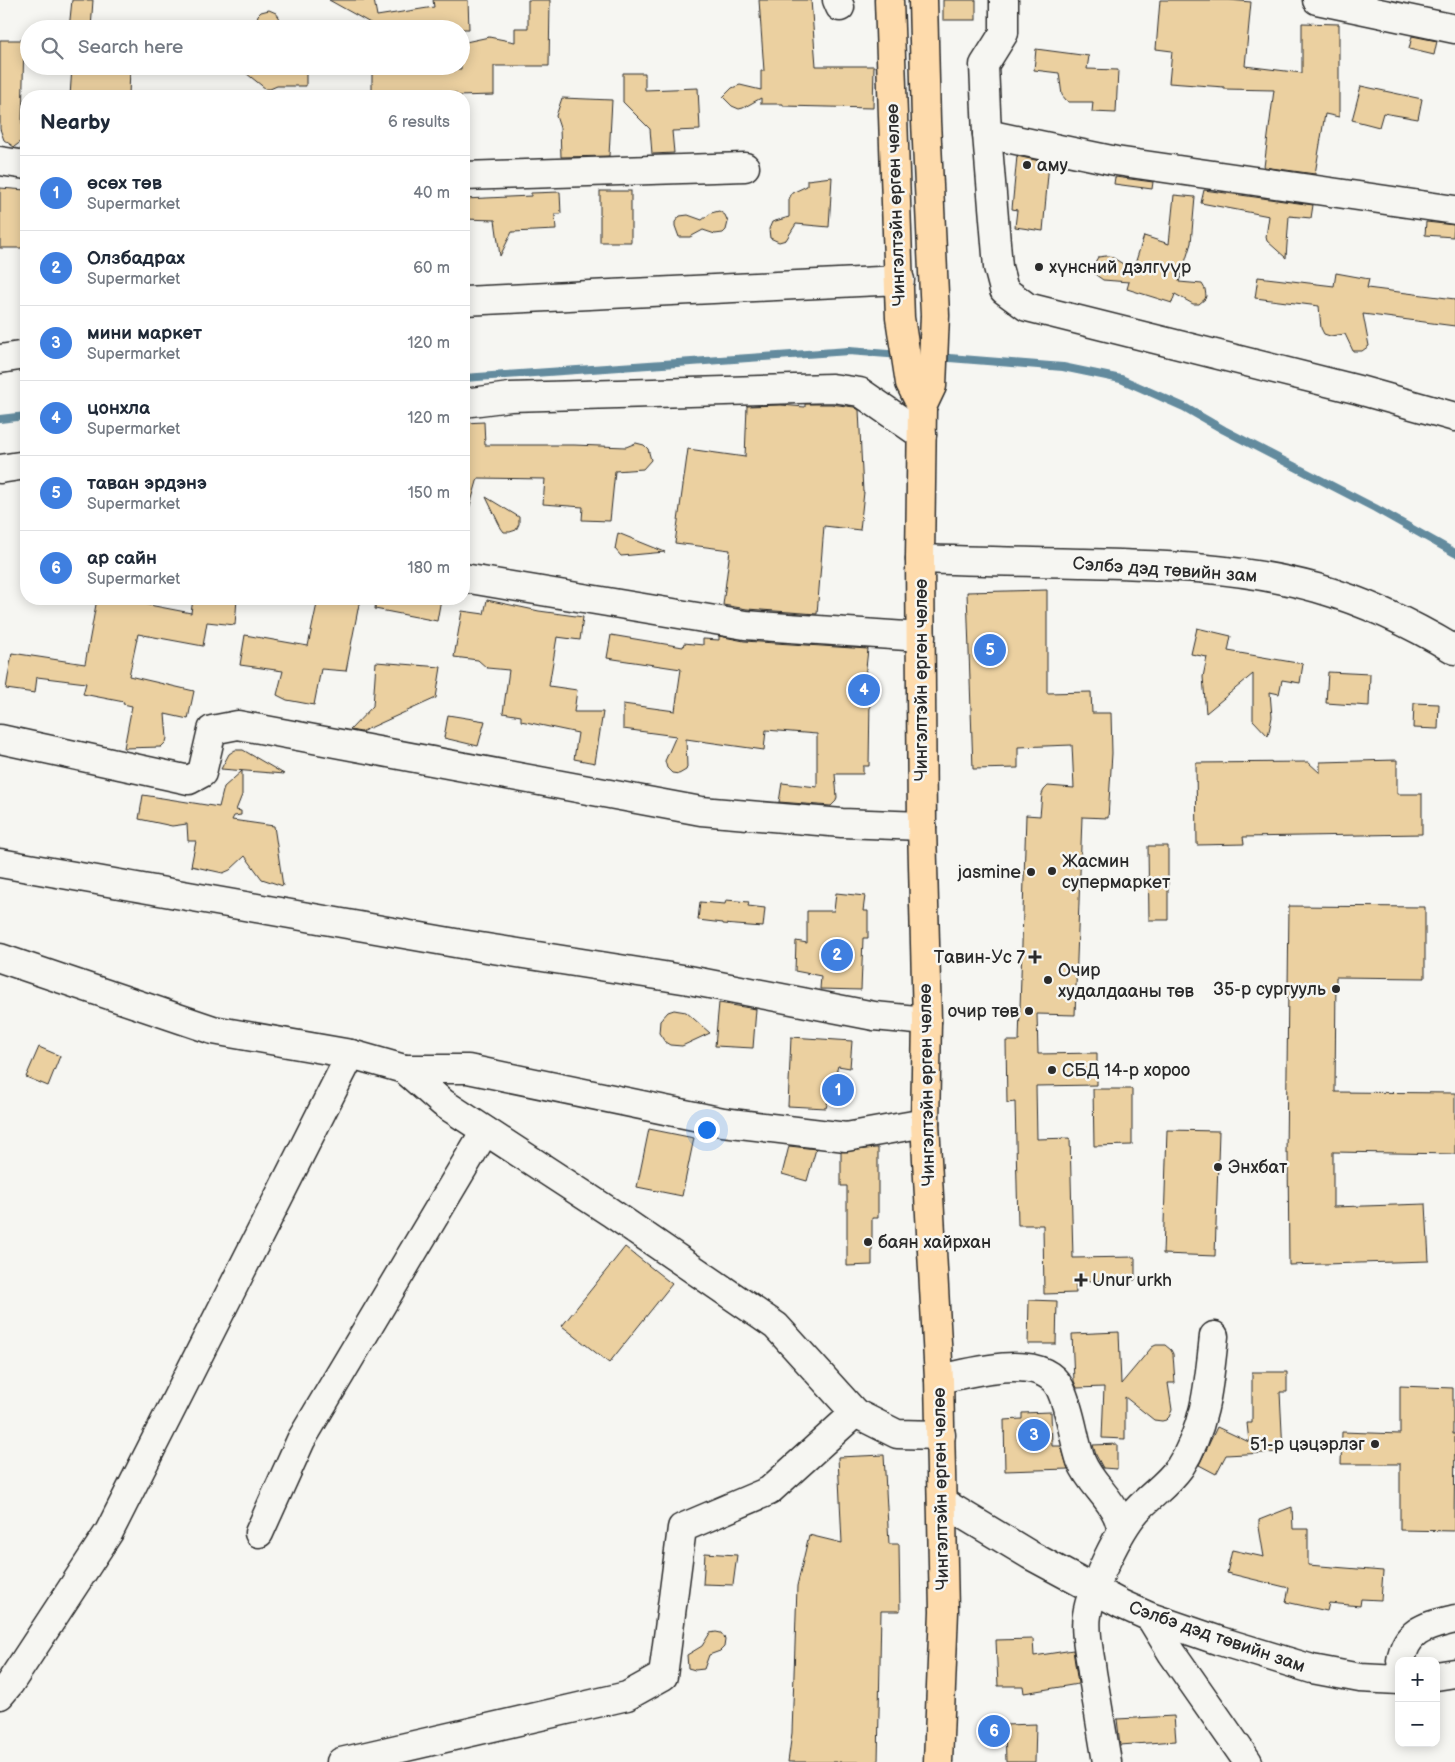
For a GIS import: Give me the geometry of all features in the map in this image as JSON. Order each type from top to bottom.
[{"type":"main road","name":"Чингэлтэйн өргөн чөлөө","points":[[889,0],[900,318],[921,392]]},
{"type":"main road","name":"Чингэлтэйн өргөн чөлөө","points":[[923,0],[926,121],[935,314],[921,392],[920,559],[922,826],[927,1021],[925,1123],[939,1378],[944,1620],[938,1762]]},
{"type":"street","points":[[1004,0],[1004,33],[984,65],[987,134],[998,267],[1004,290],[1027,307],[1359,390],[1455,417]]},
{"type":"street","points":[[1317,0],[1455,29]]},
{"type":"street","points":[[987,134],[1116,161],[1455,210]]},
{"type":"street","points":[[0,161],[20,164]]},
{"type":"street","points":[[470,176],[745,167]]},
{"type":"street","points":[[470,301],[900,280]]},
{"type":"street","points":[[0,358],[20,356]]},
{"type":"street","points":[[470,402],[510,397],[832,388],[860,392],[922,436]]},
{"type":"street","points":[[0,468],[20,465]]},
{"type":"street","name":"Сэлбэ дэд төвийн зам","points":[[920,559],[1132,564],[1261,576],[1317,588],[1356,602],[1396,618],[1455,650]]},
{"type":"street","points":[[470,579],[745,625],[921,637]]},
{"type":"street","points":[[0,740],[189,780],[202,773],[212,730],[238,726],[701,811],[842,823],[922,826]]},
{"type":"street","points":[[0,863],[461,944],[689,980],[874,1016],[927,1021]]},
{"type":"street","points":[[0,958],[213,1030],[351,1054],[404,1069],[468,1069],[723,1122],[846,1137],[925,1123]]},
{"type":"street","points":[[0,1695],[10,1683],[109,1532],[351,1054]]},
{"type":"street","points":[[404,1069],[443,1102],[610,1212],[776,1326],[854,1413],[897,1434],[940,1435]]},
{"type":"street","points":[[259,1533],[302,1440],[485,1131]]},
{"type":"street","points":[[1107,1762],[1090,1656],[1087,1624],[1088,1608],[1094,1590],[1122,1529],[1148,1499],[1173,1477],[1196,1436],[1208,1390],[1214,1336]]},
{"type":"street","points":[[939,1378],[995,1369],[1027,1367],[1041,1370],[1055,1380],[1063,1396],[1085,1470],[1117,1514],[1122,1529]]},
{"type":"street","points":[[341,1762],[626,1696],[664,1676],[682,1528],[769,1491],[854,1413]]},
{"type":"street","name":"Сэлбэ дэд төвийн зам","points":[[942,1502],[1030,1555],[1094,1590],[1150,1617],[1220,1642],[1312,1669],[1360,1678],[1395,1674]]},
{"type":"street","points":[[1150,1617],[1172,1653],[1248,1762]]},
{"type":"street","points":[[1402,1657],[1405,1644],[1418,1631],[1428,1626],[1455,1620]]},
{"type":"street","points":[[1440,1675],[1455,1673]]},
{"type":"building","points":[[72,0],[93,0],[92,20],[70,20]]},
{"type":"building","points":[[329,0],[374,0],[377,16],[434,7],[433,0],[468,0],[469,20],[365,20]]},
{"type":"building","points":[[528,0],[550,0],[549,66],[494,66],[494,95],[470,96],[470,90],[372,90],[372,75],[470,75],[470,41],[489,37],[515,42],[515,28],[528,28]]},
{"type":"building","points":[[759,0],[811,0],[816,66],[874,66],[873,108],[783,106],[783,104],[761,104],[761,98],[743,108],[739,109],[732,106],[723,97],[732,88],[740,85],[761,90],[761,71],[764,71]]},
{"type":"building","points":[[943,0],[976,0],[976,20],[943,20]]},
{"type":"building","points":[[1160,0],[1229,0],[1251,2],[1245,66],[1302,73],[1302,23],[1339,24],[1339,117],[1325,114],[1315,174],[1264,167],[1274,90],[1224,89],[1224,87],[1169,83],[1172,51],[1156,49]]},
{"type":"building","points":[[269,10],[276,13],[280,20],[257,20],[261,12]]},
{"type":"building","points":[[1412,36],[1437,41],[1434,55],[1409,49]]},
{"type":"building","points":[[0,40],[20,40],[20,75],[23,75],[23,90],[20,90],[20,142],[14,147],[4,140],[0,129]]},
{"type":"building","points":[[1036,49],[1089,56],[1087,69],[1118,70],[1116,113],[1092,112],[1093,102],[1069,102],[1066,100],[1062,95],[1059,73],[1034,70]]},
{"type":"building","points":[[623,73],[645,73],[645,90],[698,88],[700,130],[672,131],[674,153],[652,154],[650,129],[623,102]]},
{"type":"building","points":[[71,75],[130,75],[129,90],[70,90]]},
{"type":"building","points":[[248,75],[306,75],[306,86],[277,86],[266,89]]},
{"type":"building","points":[[1361,86],[1422,99],[1418,119],[1383,113],[1379,127],[1352,120]]},
{"type":"building","points":[[562,98],[612,100],[609,156],[561,157],[560,128],[556,116]]},
{"type":"building","points":[[1017,156],[1049,163],[1043,231],[1015,227],[1017,210],[1012,209]]},
{"type":"building","points":[[832,177],[829,227],[796,224],[786,240],[779,242],[770,238],[769,229],[772,222],[789,217],[789,199],[792,193],[807,186],[807,180]]},
{"type":"building","points":[[1115,177],[1153,182],[1152,189],[1114,184]]},
{"type":"building","points":[[0,188],[20,190],[20,248],[0,248]]},
{"type":"building","points":[[1204,190],[1313,205],[1311,218],[1289,216],[1286,258],[1267,241],[1269,216],[1201,203]]},
{"type":"building","points":[[600,191],[631,191],[631,242],[600,242]]},
{"type":"building","points":[[560,192],[561,214],[555,214],[556,230],[512,232],[500,256],[495,220],[470,219],[470,199],[531,196],[531,193]]},
{"type":"building","points":[[1174,195],[1195,197],[1191,243],[1179,282],[1202,284],[1206,296],[1199,304],[1193,304],[1175,294],[1172,303],[1127,289],[1129,282],[1103,280],[1094,272],[1094,264],[1098,257],[1106,256],[1110,256],[1133,270],[1144,236],[1169,244]]},
{"type":"building","points":[[719,211],[725,215],[728,222],[723,233],[715,234],[703,230],[690,237],[679,237],[675,222],[680,216],[688,215],[702,220],[711,213]]},
{"type":"building","points":[[1426,222],[1454,225],[1453,237],[1425,235]]},
{"type":"building","points":[[1336,273],[1369,279],[1367,288],[1455,299],[1455,326],[1363,314],[1369,346],[1362,351],[1353,351],[1345,334],[1330,336],[1324,334],[1321,328],[1319,306],[1255,298],[1258,277],[1334,286]]},
{"type":"building","points":[[805,404],[831,404],[854,407],[859,410],[864,492],[860,530],[824,526],[817,614],[747,609],[723,605],[730,550],[675,543],[688,449],[745,457],[747,406],[781,405],[805,407]]},
{"type":"building","points":[[484,422],[485,445],[626,447],[636,443],[644,445],[648,449],[651,460],[643,469],[615,471],[610,521],[582,520],[583,507],[543,504],[545,479],[478,478],[470,506],[470,423]]},
{"type":"building","points":[[486,497],[519,517],[519,524],[516,530],[504,532]]},
{"type":"building","points":[[618,533],[665,552],[621,556],[615,549]]},
{"type":"building","points":[[1047,590],[1047,693],[1091,692],[1092,713],[1111,713],[1112,753],[1108,818],[1082,817],[1075,1015],[1037,1014],[1038,1054],[1097,1053],[1097,1085],[1036,1086],[1037,1139],[1070,1138],[1073,1258],[1135,1257],[1135,1280],[1075,1281],[1076,1293],[1044,1294],[1043,1225],[1018,1225],[1015,1102],[1007,1103],[1006,1041],[1019,1041],[1026,815],[1040,816],[1042,794],[1048,786],[1074,788],[1072,745],[1018,747],[1018,768],[973,769],[967,592]]},
{"type":"building","points":[[487,600],[539,611],[583,617],[580,640],[557,637],[549,686],[577,690],[574,712],[603,712],[595,763],[574,759],[578,733],[521,721],[521,716],[503,713],[509,670],[487,668],[478,660],[454,657],[462,611],[484,614]]},
{"type":"building","points":[[96,605],[149,605],[191,613],[192,605],[237,605],[235,625],[207,622],[203,646],[138,634],[129,676],[194,691],[188,719],[165,714],[167,738],[161,747],[124,748],[132,706],[123,704],[124,702],[83,694],[86,683],[37,677],[35,693],[6,689],[12,653],[85,664]]},
{"type":"building","points":[[317,605],[359,605],[346,671],[321,669],[314,705],[287,700],[277,695],[283,671],[240,665],[245,635],[308,646]]},
{"type":"building","points":[[375,605],[440,605],[437,621],[375,609]]},
{"type":"building","points":[[1197,628],[1231,636],[1228,651],[1303,664],[1300,683],[1282,680],[1279,694],[1270,692],[1272,717],[1268,736],[1253,720],[1253,674],[1206,713],[1203,677],[1207,657],[1191,654]]},
{"type":"building","points":[[611,635],[683,647],[684,643],[703,645],[703,639],[719,640],[719,636],[744,641],[868,649],[863,697],[870,697],[869,766],[863,766],[863,774],[835,774],[837,797],[831,806],[779,802],[782,783],[817,787],[817,734],[766,730],[764,750],[686,739],[686,770],[679,774],[672,773],[667,768],[665,761],[676,736],[623,729],[623,704],[675,711],[681,669],[607,658]]},
{"type":"building","points":[[376,662],[441,667],[436,698],[361,732],[350,730],[373,706]]},
{"type":"building","points":[[1328,672],[1370,674],[1369,706],[1326,703]]},
{"type":"building","points":[[1414,703],[1439,704],[1438,729],[1413,728]]},
{"type":"building","points":[[448,715],[485,721],[478,746],[444,738]]},
{"type":"building","points":[[235,750],[243,750],[284,774],[221,769],[229,754]]},
{"type":"building","points":[[1397,760],[1397,794],[1422,794],[1422,834],[1243,837],[1244,844],[1197,845],[1196,763],[1308,762],[1320,773],[1320,762]]},
{"type":"building","points":[[242,771],[242,795],[236,810],[241,811],[241,815],[234,816],[232,820],[274,826],[283,886],[262,879],[245,856],[230,870],[223,873],[191,866],[196,841],[188,841],[187,824],[172,826],[139,819],[143,795],[219,807],[224,787]]},
{"type":"building","points":[[1148,846],[1168,846],[1168,920],[1149,920]]},
{"type":"building","points":[[836,893],[865,896],[863,911],[868,911],[868,938],[863,938],[861,990],[820,989],[821,976],[795,971],[796,941],[807,943],[807,911],[834,911]]},
{"type":"building","points":[[726,900],[749,902],[748,906],[765,908],[763,927],[698,920],[700,902],[725,904]]},
{"type":"building","points":[[1289,906],[1425,907],[1425,978],[1336,977],[1335,1092],[1455,1093],[1455,1154],[1333,1152],[1333,1207],[1426,1204],[1429,1261],[1289,1265],[1288,1153],[1286,1153]]},
{"type":"building","points":[[719,1003],[756,1009],[753,1048],[715,1046]]},
{"type":"building","points":[[674,1010],[686,1012],[710,1033],[682,1046],[670,1045],[665,1042],[659,1033],[660,1021],[668,1012]]},
{"type":"building","points":[[791,1037],[852,1041],[850,1068],[838,1066],[826,1108],[788,1106]]},
{"type":"building","points":[[39,1047],[60,1056],[48,1086],[26,1077]]},
{"type":"building","points":[[1093,1089],[1132,1089],[1132,1145],[1094,1146]]},
{"type":"building","points":[[649,1129],[694,1138],[682,1196],[637,1187]]},
{"type":"building","points":[[1167,1130],[1219,1131],[1215,1256],[1163,1254]]},
{"type":"building","points":[[789,1146],[816,1149],[807,1181],[782,1174]]},
{"type":"building","points":[[878,1148],[878,1218],[872,1218],[872,1265],[847,1266],[847,1186],[841,1186],[841,1152]]},
{"type":"building","points":[[625,1247],[672,1284],[609,1363],[562,1326]]},
{"type":"building","points":[[1029,1300],[1057,1301],[1056,1344],[1028,1344]]},
{"type":"building","points":[[1119,1332],[1121,1384],[1152,1347],[1165,1345],[1171,1350],[1173,1354],[1175,1383],[1168,1383],[1172,1410],[1166,1420],[1154,1420],[1125,1397],[1125,1439],[1102,1438],[1104,1387],[1077,1388],[1074,1381],[1072,1334]]},
{"type":"building","points":[[1252,1372],[1287,1372],[1287,1392],[1280,1392],[1283,1452],[1226,1455],[1216,1474],[1199,1465],[1217,1427],[1249,1442],[1247,1423],[1252,1423]]},
{"type":"building","points":[[1400,1386],[1453,1388],[1453,1434],[1455,1434],[1454,1531],[1400,1530],[1400,1464],[1341,1464],[1342,1432],[1400,1434]]},
{"type":"building","points":[[1051,1412],[1052,1446],[1061,1446],[1068,1469],[1005,1471],[1004,1420],[1022,1419],[1022,1413]]},
{"type":"building","points":[[1117,1444],[1117,1469],[1103,1468],[1093,1445]]},
{"type":"building","points":[[884,1455],[889,1544],[899,1544],[900,1611],[881,1611],[878,1762],[788,1762],[792,1733],[797,1586],[809,1535],[842,1543],[838,1457]]},
{"type":"building","points":[[1292,1507],[1293,1529],[1308,1529],[1308,1565],[1383,1571],[1381,1600],[1361,1599],[1360,1606],[1329,1603],[1327,1611],[1286,1602],[1289,1588],[1227,1573],[1232,1550],[1264,1557],[1259,1520]]},
{"type":"building","points":[[705,1553],[737,1555],[733,1585],[703,1584]]},
{"type":"building","points":[[710,1633],[721,1633],[724,1637],[724,1647],[720,1651],[709,1655],[704,1669],[695,1670],[688,1668],[687,1655],[702,1646]]},
{"type":"building","points":[[1033,1639],[1034,1656],[1073,1650],[1078,1684],[1024,1693],[1023,1686],[998,1686],[996,1640]]},
{"type":"building","points":[[1174,1716],[1176,1741],[1120,1745],[1117,1719]]},
{"type":"building","points":[[1036,1724],[1035,1762],[1006,1762],[1005,1725]]},
{"type":"waterway","points":[[470,378],[849,351],[901,355]]},
{"type":"waterway","points":[[937,357],[1063,367],[1121,379],[1184,407],[1224,430],[1375,508],[1455,553]]},
{"type":"waterway","points":[[0,419],[20,417]]},
{"type":"place","name":"аму","points":[[1027,165]]},
{"type":"place","name":"хүнсний дэлгүүр","points":[[1039,267]]},
{"type":"place","name":"таван эрдэнэ","points":[[990,650]]},
{"type":"place","name":"цонхла","points":[[864,690]]},
{"type":"place","name":"Жасмин супермаркет","points":[[1052,871]]},
{"type":"place","name":"jasmine","points":[[1031,872]]},
{"type":"place","name":"Олзбадрах","points":[[837,955]]},
{"type":"place","name":"Тавин-Ус 7","points":[[1035,957]]},
{"type":"place","name":"Очир худалдааны төв","points":[[1048,980]]},
{"type":"place","name":"35-р сургууль","points":[[1336,989]]},
{"type":"place","name":"очир төв","points":[[1029,1011]]},
{"type":"place","name":"СБД 14-р хороо","points":[[1052,1070]]},
{"type":"place","name":"өсөх төв","points":[[838,1090]]},
{"type":"place","name":"Энхбат","points":[[1218,1167]]},
{"type":"place","name":"баян хайрхан","points":[[868,1242]]},
{"type":"place","name":"Unur urkh","points":[[1081,1280]]},
{"type":"place","name":"мини маркет","points":[[1034,1435]]},
{"type":"place","name":"51-р цэцэрлэг","points":[[1375,1444]]},
{"type":"place","name":"ар сайн","points":[[994,1731]]}]
